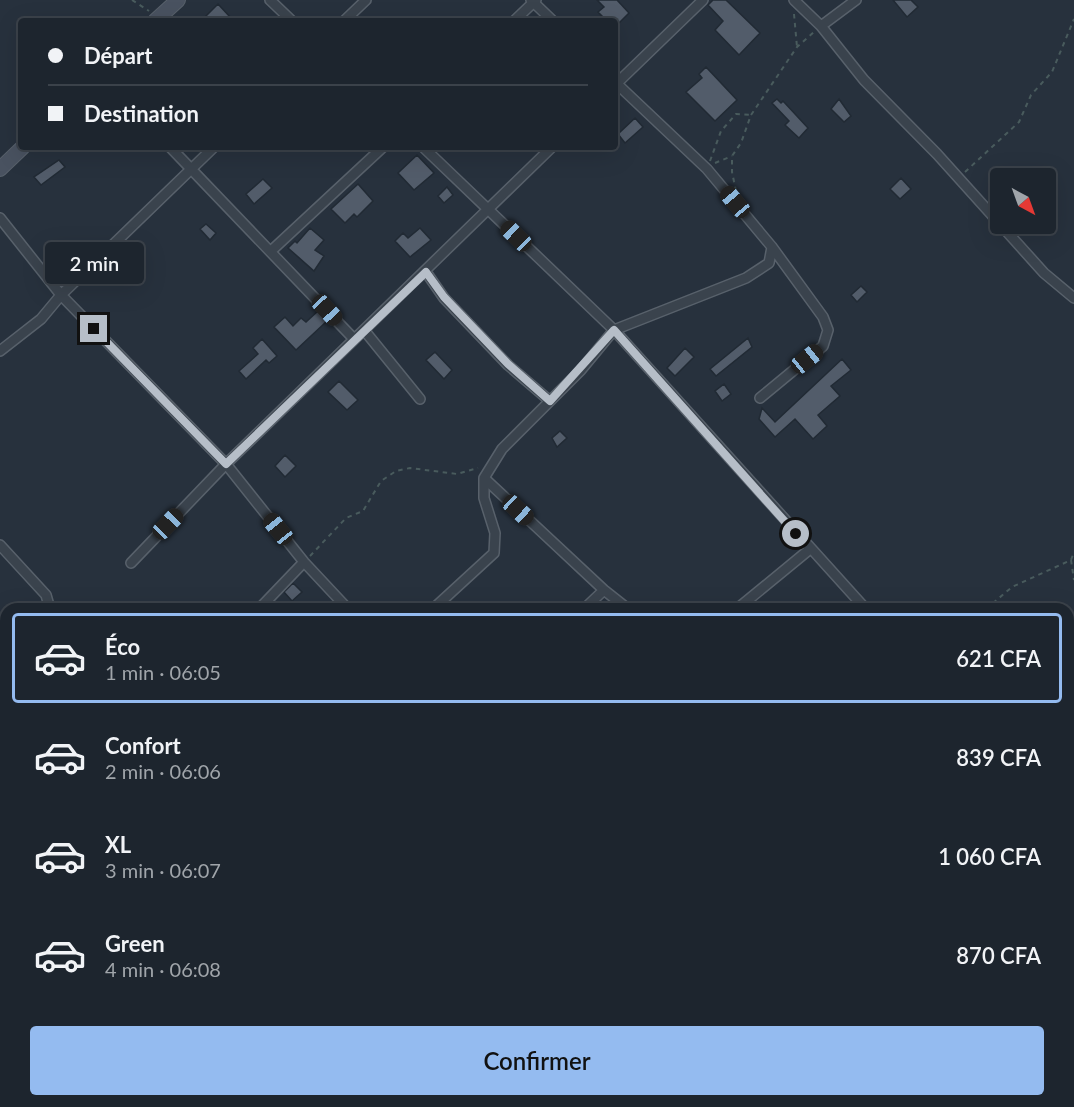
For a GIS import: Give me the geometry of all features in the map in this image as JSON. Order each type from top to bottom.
[{"type":"main road","points":[[158,18],[178,0]]},
{"type":"main road","points":[[0,169],[20,150]]},
{"type":"street","points":[[270,0],[289,18]]},
{"type":"street","points":[[347,18],[366,0]]},
{"type":"street","points":[[618,80],[703,0]]},
{"type":"street","points":[[820,26],[856,0]]},
{"type":"street","points":[[517,18],[534,1],[550,18]]},
{"type":"street","points":[[794,4],[820,26],[864,80],[959,178],[1044,273],[1074,298]]},
{"type":"street","points":[[618,86],[709,165],[823,317],[828,330],[823,346],[760,398]]},
{"type":"street","points":[[173,150],[354,339]]},
{"type":"street","points":[[0,351],[41,319],[61,295],[211,150]]},
{"type":"street","points":[[271,251],[380,150]]},
{"type":"street","points":[[426,150],[614,330],[860,603]]},
{"type":"street","points":[[131,563],[226,464],[549,150]]},
{"type":"street","points":[[0,218],[61,295],[226,464],[340,603]]},
{"type":"street","points":[[440,603],[494,553],[495,533],[484,498],[484,478],[502,449],[550,401],[614,330],[746,278],[769,263],[772,247]]},
{"type":"street","points":[[426,272],[444,297],[508,364],[550,401]]},
{"type":"street","points":[[364,330],[420,399]]},
{"type":"street","points":[[484,478],[620,603]]},
{"type":"street","points":[[0,544],[46,595],[48,603]]},
{"type":"street","points":[[744,603],[810,549]]},
{"type":"street","points":[[265,603],[304,562]]},
{"type":"street","points":[[590,603],[604,590]]},
{"type":"street","points":[[0,1014],[0,1031]]},
{"type":"path","points":[[132,0],[156,18]]},
{"type":"path","points":[[794,4],[797,47]]},
{"type":"path","points":[[959,178],[1019,122],[1031,95],[1052,72],[1074,19]]},
{"type":"path","points":[[751,115],[736,114],[721,131],[709,165],[732,156],[741,143],[751,115],[797,47],[820,26]]},
{"type":"path","points":[[732,156],[732,172],[737,185],[735,202]]},
{"type":"path","points":[[304,562],[346,518],[363,511],[381,481],[396,471],[410,468],[457,474],[493,464]]},
{"type":"path","points":[[1074,552],[1071,560],[1074,580]]},
{"type":"path","points":[[993,603],[1012,586],[1071,560]]},
{"type":"building","points":[[597,0],[617,0],[629,13],[618,24],[618,18],[604,18],[598,12],[604,7]]},
{"type":"building","points":[[713,0],[726,0],[760,33],[739,55],[715,30],[723,21],[708,5]]},
{"type":"building","points":[[893,0],[911,0],[918,7],[907,17]]},
{"type":"building","points":[[218,4],[230,17],[229,18],[204,18]]},
{"type":"building","points":[[706,67],[737,100],[715,121],[686,92],[702,78],[699,74]]},
{"type":"building","points":[[777,99],[781,103],[783,101],[808,128],[799,138],[785,125],[789,121],[772,103]]},
{"type":"building","points":[[839,99],[851,116],[844,122],[831,109]]},
{"type":"building","points":[[635,118],[643,127],[625,143],[618,134]]},
{"type":"building","points":[[417,155],[434,173],[414,190],[398,173]]},
{"type":"building","points":[[59,160],[65,167],[41,185],[34,177]]},
{"type":"building","points":[[901,178],[911,189],[900,199],[890,189]]},
{"type":"building","points":[[263,179],[272,188],[254,204],[246,194]]},
{"type":"building","points":[[358,184],[373,201],[357,217],[354,214],[345,223],[331,209]]},
{"type":"building","points":[[447,187],[453,195],[444,203],[438,196]]},
{"type":"building","points":[[206,224],[216,233],[210,240],[200,229]]},
{"type":"building","points":[[310,228],[324,240],[315,250],[324,256],[314,271],[288,248],[295,241],[297,243]]},
{"type":"building","points":[[420,228],[431,240],[410,257],[395,241],[403,233],[408,238]]},
{"type":"building","points":[[78,247],[84,254],[65,274],[57,269]]},
{"type":"building","points":[[861,286],[867,292],[857,302],[851,295]]},
{"type":"building","points":[[318,311],[327,321],[296,350],[274,327],[285,317],[293,326],[301,318],[306,322]]},
{"type":"building","points":[[748,338],[752,347],[716,376],[710,369]]},
{"type":"building","points":[[262,339],[277,356],[269,363],[266,360],[246,379],[239,371],[258,354],[253,348]]},
{"type":"building","points":[[685,348],[694,357],[675,376],[667,368]]},
{"type":"building","points":[[435,352],[452,370],[444,379],[426,360]]},
{"type":"building","points":[[842,359],[851,370],[831,386],[840,396],[818,415],[827,426],[813,439],[795,419],[775,437],[759,419],[762,408],[775,422]]},
{"type":"building","points":[[339,381],[358,400],[347,410],[328,392]]},
{"type":"building","points":[[724,384],[731,394],[722,401],[715,391]]},
{"type":"building","points":[[560,431],[567,438],[557,447],[552,438]]},
{"type":"building","points":[[285,455],[296,466],[285,477],[275,466]]},
{"type":"building","points":[[293,583],[302,592],[292,601],[284,592]]},
{"type":"route","points":[[94,329],[226,464],[426,272],[444,297],[508,364],[550,401],[581,370],[614,330],[796,534]]}]
